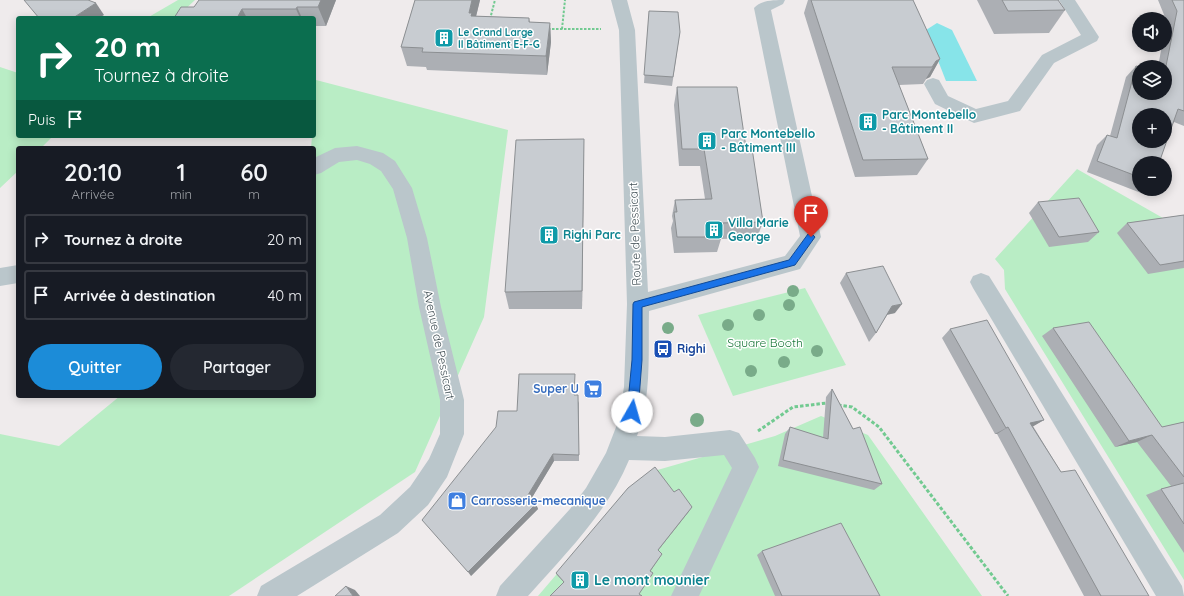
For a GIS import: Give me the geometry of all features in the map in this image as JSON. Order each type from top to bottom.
[{"type":"street","name":"Route de Pessicart","points":[[510,596],[579,518],[608,477],[630,422],[636,387],[638,304],[627,30],[620,0]]},
{"type":"street","points":[[638,304],[792,263],[811,237],[762,8],[777,0]]},
{"type":"street","points":[[933,84],[941,100],[974,116],[1014,106],[1048,59],[1091,37],[1067,0]]},
{"type":"street","name":"Avenue de Pessicart","points":[[271,596],[389,524],[419,496],[438,468],[452,434],[452,400],[430,307],[418,238],[402,188],[388,166],[376,158],[357,153],[335,155],[316,166]]},
{"type":"street","points":[[0,277],[16,274]]},
{"type":"street","points":[[981,282],[1172,596]]},
{"type":"street","points":[[621,447],[665,449],[730,442],[746,467],[685,596]]},
{"type":"path","points":[[490,21],[495,0]]},
{"type":"path","points":[[562,29],[565,0]]},
{"type":"path","points":[[548,29],[627,30]]},
{"type":"path","points":[[730,442],[754,434],[793,407],[830,403]]},
{"type":"path","points":[[837,404],[852,407],[879,427],[1008,596]]},
{"type":"green space","points":[[178,0],[195,0],[178,16],[150,16]]},
{"type":"green space","points":[[0,67],[16,72],[16,138],[51,138],[43,146],[16,146],[16,173],[0,188]]},
{"type":"green space","points":[[316,80],[508,130],[484,317],[415,472],[229,596],[0,596],[0,434],[59,446],[118,398],[316,398],[316,146],[311,146],[312,138],[316,138]]},
{"type":"green space","points":[[1077,169],[1184,230],[1184,580],[1005,289],[1004,270],[995,259]]},
{"type":"green space","name":"Square Booth","points":[[805,288],[846,365],[733,396],[698,315]]},
{"type":"green space","points":[[821,416],[868,435],[982,596],[538,596],[614,507],[654,471],[775,436]]},
{"type":"water","points":[[937,23],[952,30],[977,81],[946,81],[926,30]]},
{"type":"building","points":[[24,0],[88,0],[96,3],[76,16],[37,16]]},
{"type":"building","points":[[199,0],[321,0],[318,7],[297,7],[296,9],[242,9],[238,16],[175,16],[181,7],[194,7]]},
{"type":"building","points":[[415,0],[472,0],[469,13],[472,13],[471,16],[529,18],[529,22],[550,23],[546,56],[422,52],[423,48],[401,47]]},
{"type":"building","points":[[811,0],[913,0],[940,59],[936,61],[932,67],[892,67],[928,159],[863,160]]},
{"type":"building","points":[[1002,0],[1058,0],[1065,10],[1008,11]]},
{"type":"building","points":[[1172,0],[1184,0],[1184,111],[1178,109],[1172,126],[1172,108],[1132,108],[1132,148],[1164,148],[1161,156],[1132,156],[1132,174],[1097,161],[1107,135],[1117,138],[1132,81],[1132,100],[1172,100],[1172,60],[1167,60],[1169,52],[1172,52],[1172,36],[1177,11]]},
{"type":"building","points":[[649,11],[678,12],[680,32],[673,77],[644,75]]},
{"type":"building","points":[[677,87],[737,87],[746,148],[752,148],[763,222],[720,223],[722,237],[677,237],[674,212],[677,212],[675,200],[712,199],[704,149],[682,149]]},
{"type":"building","name":"Righi Parc","points":[[584,139],[582,291],[505,292],[516,140]]},
{"type":"building","points":[[1079,198],[1099,232],[1059,237],[1038,202]]},
{"type":"building","points":[[1184,215],[1184,261],[1160,265],[1127,223]]},
{"type":"building","points":[[883,266],[902,304],[892,306],[876,333],[846,273]]},
{"type":"building","points":[[987,320],[1044,420],[1030,423],[1061,472],[1075,470],[1149,596],[1101,596],[1008,427],[1006,428],[950,329]]},
{"type":"building","points":[[1089,322],[1162,427],[1184,422],[1184,477],[1152,435],[1129,441],[1053,328]]},
{"type":"building","points":[[519,374],[575,374],[574,395],[578,395],[579,455],[553,454],[528,495],[536,504],[468,572],[422,520],[496,427],[498,411],[517,411]]},
{"type":"building","points":[[832,389],[853,429],[860,427],[882,484],[783,460],[790,427],[828,439]]},
{"type":"building","points":[[655,467],[674,492],[679,489],[692,507],[658,550],[662,554],[650,571],[653,573],[639,594],[642,596],[550,596],[564,582],[556,573],[628,488]]},
{"type":"building","points":[[1184,483],[1184,524],[1161,489]]},
{"type":"building","points":[[841,523],[880,596],[782,596],[762,551]]},
{"type":"building","points":[[346,586],[353,596],[335,596]]},
{"type":"place","name":"Le Grand Large II Bâtiment E-F-G","points":[[444,38]]},
{"type":"place","name":"Parc Montebello - Bâtiment II","points":[[868,122]]},
{"type":"place","name":"Parc Montebello - Bâtiment III","points":[[707,141]]},
{"type":"place","name":"Villa Marie George","points":[[714,230]]},
{"type":"place","name":"Righi Parc","points":[[549,235]]},
{"type":"place","name":"Righi","points":[[663,349]]},
{"type":"place","name":"Super U","points":[[593,389]]},
{"type":"place","name":"Carrosserie-mecanique","points":[[457,501]]},
{"type":"place","name":"Le mont mounier","points":[[580,580]]},
{"type":"route","points":[[632,412],[636,387],[638,304],[792,263],[811,237]]}]
